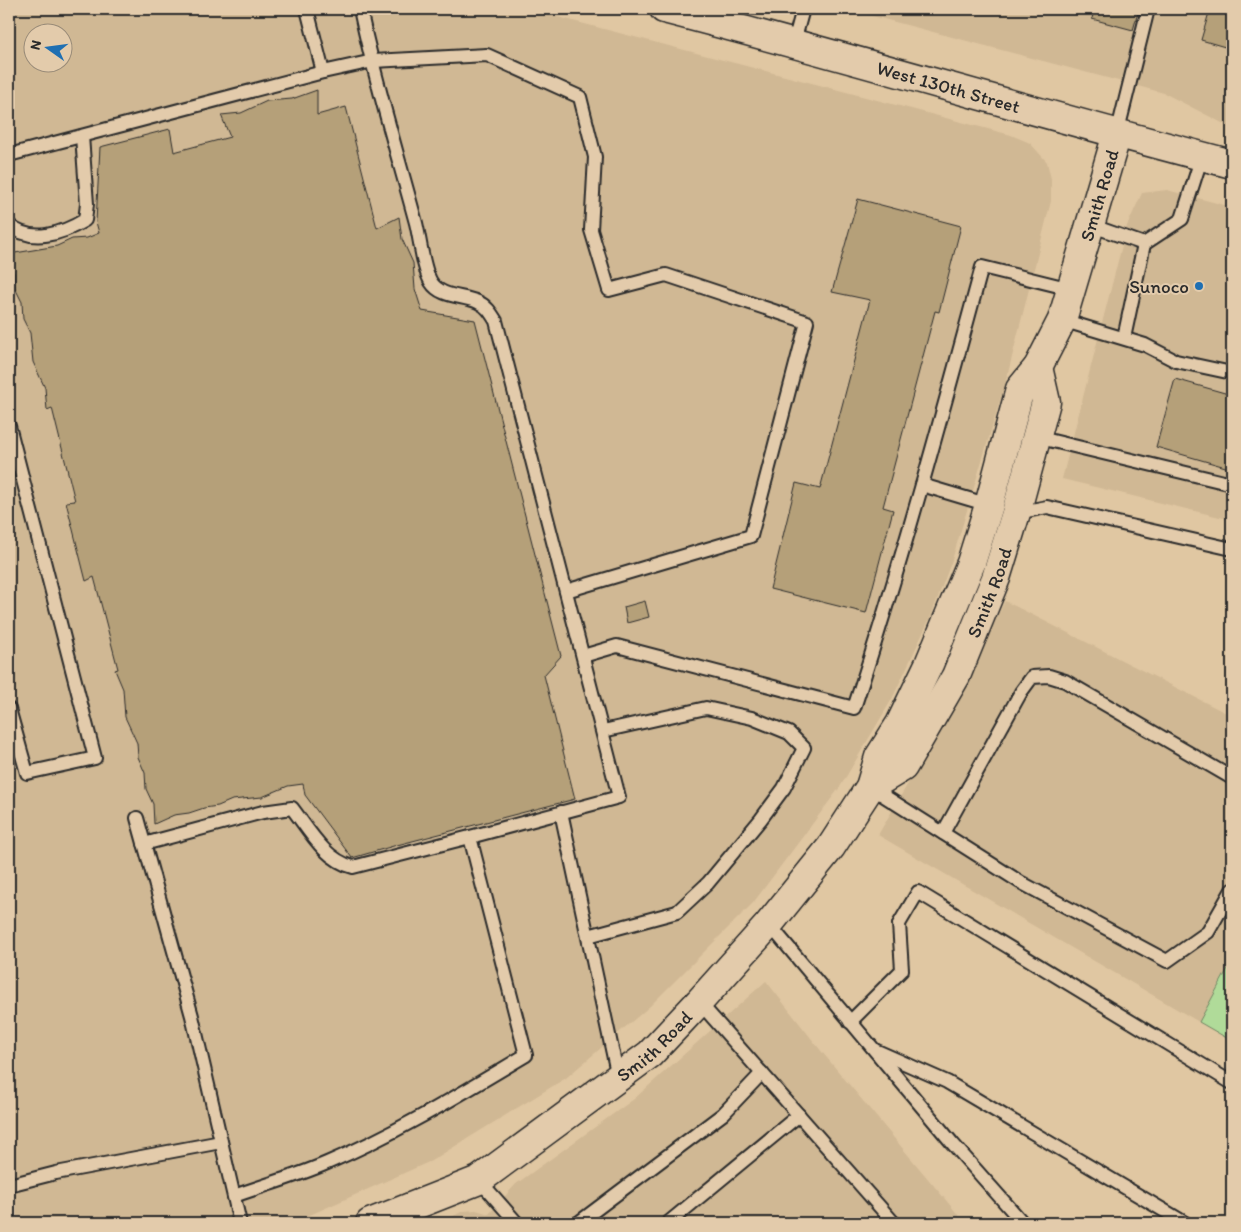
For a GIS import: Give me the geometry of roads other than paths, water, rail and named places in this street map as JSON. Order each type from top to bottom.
[{"type":"main road","name":"West 130th Street","points":[[664,9],[794,42],[1117,134],[1232,164]]},
{"type":"main road","name":"Smith Road","points":[[370,1223],[479,1180],[650,1054],[768,924],[831,847],[870,787],[879,757],[900,724],[971,563],[989,505],[1020,389],[1038,367],[1062,320],[1117,134]]},
{"type":"main road","name":"Smith Road","points":[[870,787],[903,767],[956,676],[996,578],[1046,402],[1038,367]]},
{"type":"lane","points":[[307,9],[324,72]]},
{"type":"lane","points":[[144,844],[263,812],[292,808],[329,855],[343,865],[353,867],[619,796],[496,321],[490,310],[480,303],[445,294],[435,288],[429,280],[360,9]]},
{"type":"lane","points":[[794,42],[803,9]]},
{"type":"lane","points":[[1117,134],[1148,9]]},
{"type":"lane","points":[[9,155],[372,61],[487,55],[580,97],[595,157],[591,230],[609,290],[666,274],[807,322],[751,536],[566,591]]},
{"type":"lane","points":[[9,225],[16,232],[30,236],[53,234],[73,228],[85,220],[87,204],[82,136]]},
{"type":"lane","points":[[1124,338],[1144,244],[1182,219],[1202,156]]},
{"type":"lane","points":[[1090,225],[1144,244]]},
{"type":"lane","points":[[583,656],[617,646],[854,708],[874,649],[922,485],[982,267],[1071,289]]},
{"type":"lane","points":[[1062,320],[1145,345],[1176,361],[1232,373]]},
{"type":"lane","points":[[9,426],[95,758],[26,773],[10,717]]},
{"type":"lane","points":[[1036,437],[1232,484]]},
{"type":"lane","points":[[922,485],[989,505]]},
{"type":"lane","points":[[1016,513],[1047,507],[1232,549]]},
{"type":"lane","points":[[943,833],[1021,692],[1032,677],[1049,676],[1065,681],[1232,778]]},
{"type":"lane","points":[[588,936],[677,912],[708,884],[761,819],[784,788],[804,748],[789,733],[752,718],[706,708],[603,732]]},
{"type":"lane","points":[[870,787],[1020,882],[1167,961],[1208,932],[1232,890]]},
{"type":"lane","points":[[562,812],[618,1077]]},
{"type":"lane","points":[[137,818],[192,1016],[240,1223]]},
{"type":"lane","points":[[234,1196],[327,1163],[395,1130],[462,1094],[526,1055],[470,837]]},
{"type":"lane","points":[[850,1022],[902,970],[899,924],[918,892],[1232,1083]]},
{"type":"lane","points":[[768,924],[1023,1223]]},
{"type":"lane","points":[[699,1002],[894,1223]]},
{"type":"lane","points":[[874,1050],[947,1082],[1185,1223]]},
{"type":"lane","points":[[578,1223],[724,1114],[762,1073]]},
{"type":"lane","points":[[668,1223],[799,1115]]},
{"type":"lane","points":[[9,1185],[56,1173],[221,1142]]},
{"type":"lane","points":[[479,1180],[517,1223]]},
{"type":"place","name":"Sunoco","points":[[1199,286]]}]
